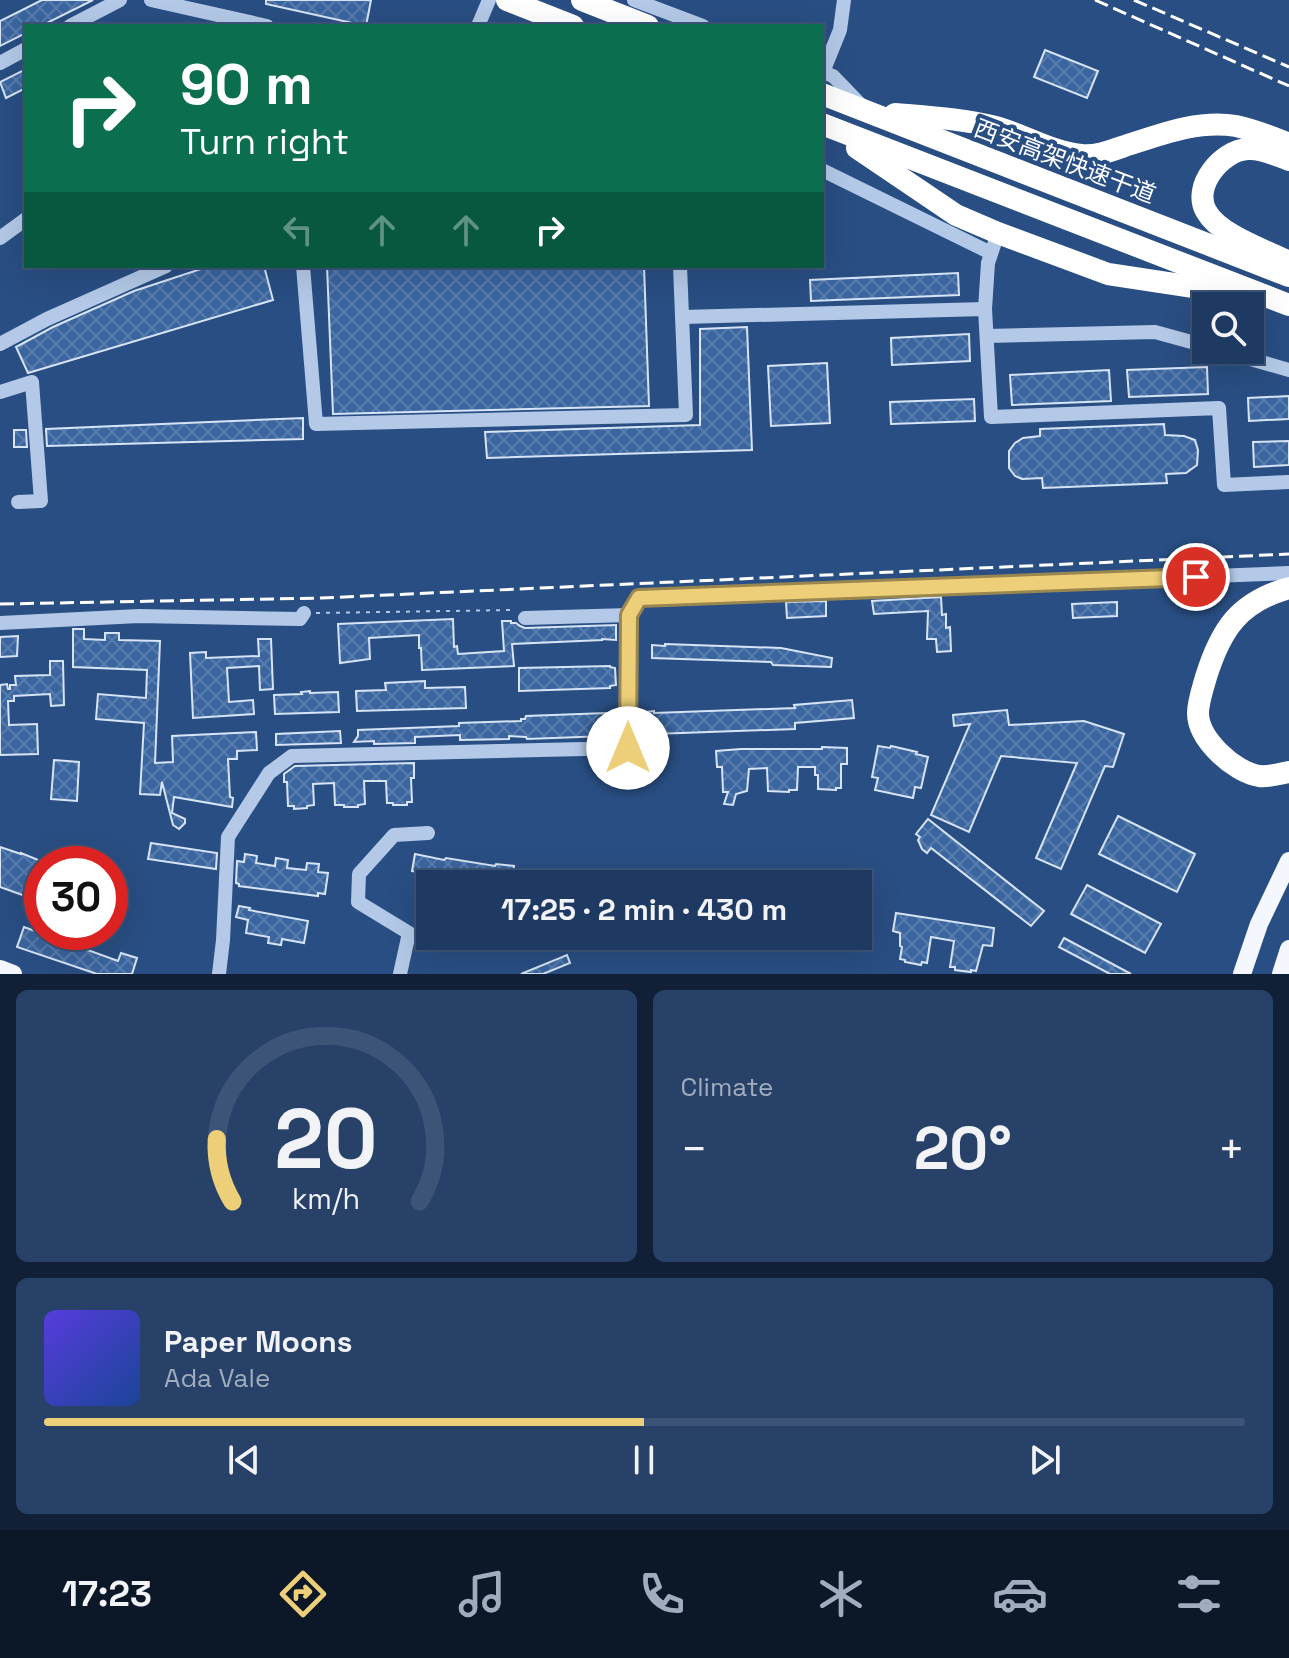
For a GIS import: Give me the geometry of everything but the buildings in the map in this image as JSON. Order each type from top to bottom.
[{"type":"highway","points":[[507,0],[568,24]]},
{"type":"highway","points":[[582,0],[643,24]]},
{"type":"highway","name":"西安高架快速干道","points":[[824,95],[1289,276]]},
{"type":"highway","points":[[867,111],[986,125],[1083,156],[1106,152],[1180,128],[1212,125],[1235,126],[1289,144]]},
{"type":"highway","points":[[824,126],[994,243],[1108,274],[1226,292]]},
{"type":"highway","points":[[824,126],[1254,292]]},
{"type":"highway","points":[[1289,160],[1258,149],[1238,150],[1226,156],[1211,172],[1203,194],[1205,210],[1215,222],[1233,235],[1289,262]]},
{"type":"highway","points":[[1264,296],[1289,305]]},
{"type":"highway","points":[[1289,588],[1268,594],[1253,603],[1227,630],[1211,661],[1198,713],[1204,735],[1219,753],[1238,768],[1256,775],[1289,772]]},
{"type":"main road","points":[[1242,974],[1259,924],[1289,864]]},
{"type":"main road","points":[[1255,974],[1289,864]]},
{"type":"main road","points":[[0,969],[13,974]]},
{"type":"street","points":[[74,24],[120,0]]},
{"type":"street","points":[[151,0],[258,24]]},
{"type":"street","points":[[479,24],[489,0]]},
{"type":"street","points":[[634,0],[698,24]]},
{"type":"street","points":[[824,67],[840,30],[844,0]]},
{"type":"street","points":[[0,63],[24,50]]},
{"type":"street","points":[[824,73],[833,76],[867,111]]},
{"type":"street","points":[[824,171],[994,243],[988,263],[985,309],[991,417],[1219,408],[1224,485],[1289,482]]},
{"type":"street","points":[[0,238],[24,220]]},
{"type":"street","points":[[0,344],[157,268]]},
{"type":"street","points":[[303,268],[316,424],[686,415],[680,268]]},
{"type":"street","points":[[683,317],[985,309]]},
{"type":"street","points":[[987,336],[1155,332],[1192,342]]},
{"type":"street","points":[[1264,363],[1289,370]]},
{"type":"street","points":[[0,392],[32,382],[41,501],[18,502]]},
{"type":"street","points":[[219,974],[228,837],[269,773],[292,756],[628,748],[629,615],[639,598],[1289,573]]},
{"type":"street","points":[[0,623],[139,616],[300,619],[304,613]]},
{"type":"street","points":[[525,618],[629,615]]},
{"type":"street","points":[[400,974],[409,933],[358,902],[359,874],[394,835],[428,833]]},
{"type":"path","points":[[304,613],[523,610],[525,618]]},
{"type":"railway","points":[[1095,0],[1289,86]]},
{"type":"railway","points":[[1134,0],[1289,67]]},
{"type":"railway","points":[[0,604],[321,598],[1289,554]]},
{"type":"route","points":[[628,748],[629,615],[639,598],[1196,577]]}]
